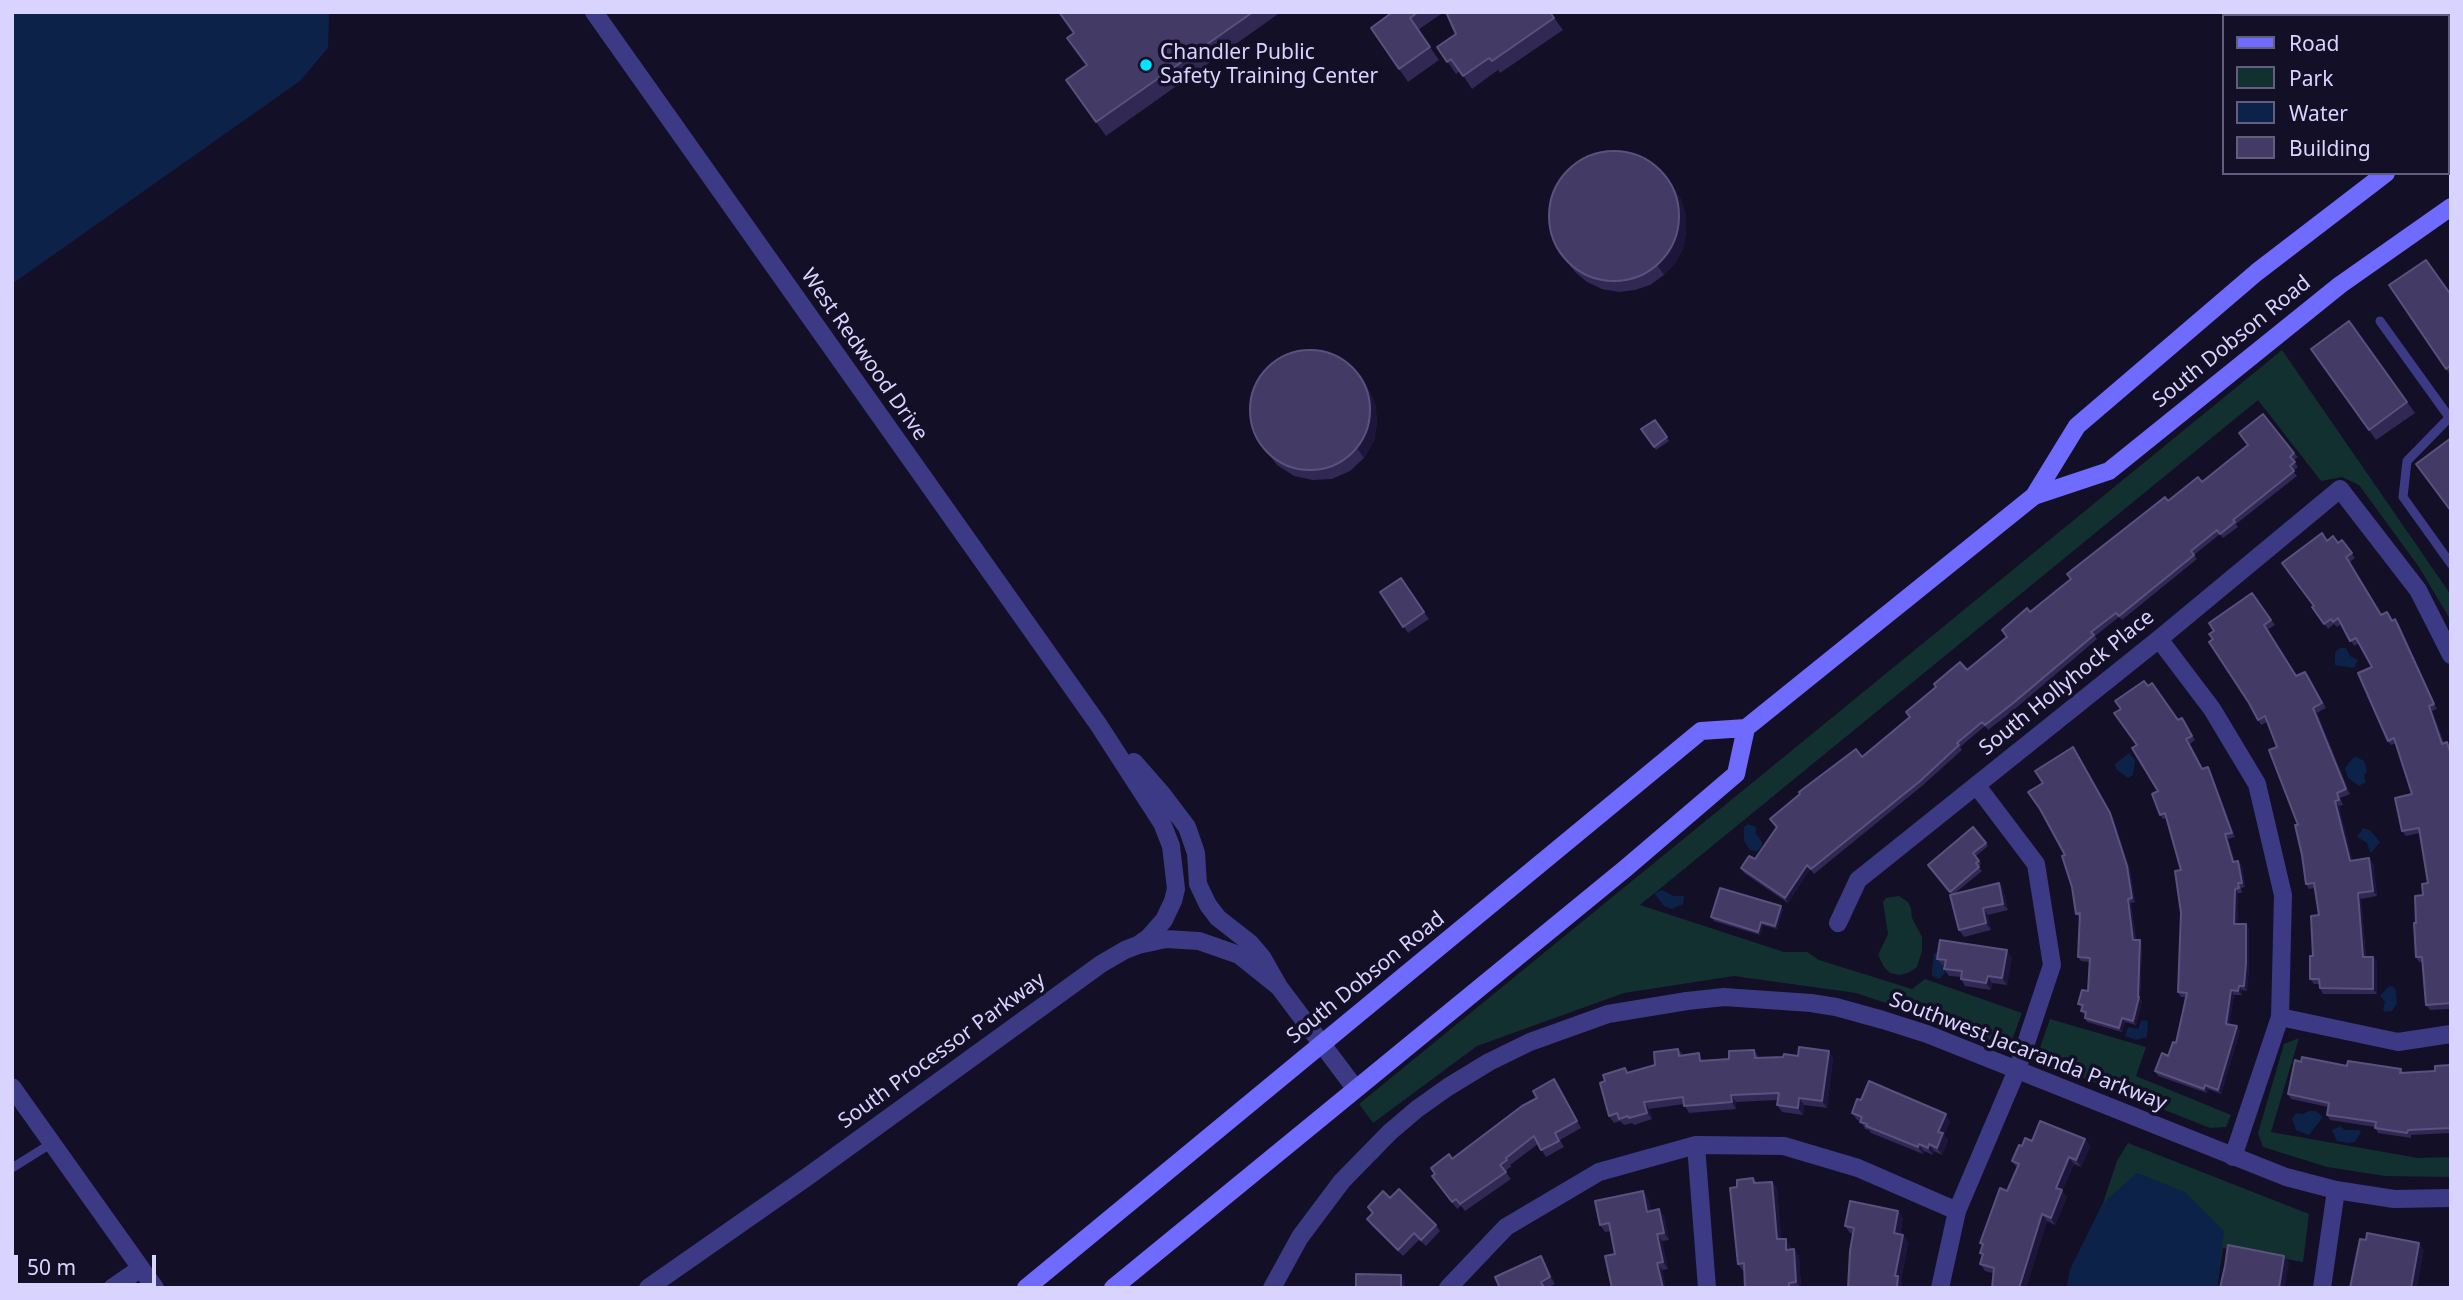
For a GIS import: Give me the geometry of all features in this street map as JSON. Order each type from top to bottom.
[{"type":"main road","name":"South Dobson Road","points":[[1026,1288],[1701,731],[1746,728],[2034,496],[2077,426],[2257,272],[2383,175]]},
{"type":"main road","name":"South Dobson Road","points":[[2034,496],[2109,471],[2340,285],[2451,207]]},
{"type":"main road","points":[[1113,1288],[1626,868],[1736,774],[1746,728]]},
{"type":"street","name":"West Redwood Drive","points":[[594,12],[1098,724],[1162,823],[1171,846],[1176,889],[1169,912],[1154,932],[1138,945]]},
{"type":"street","name":"South Hollyhock Place","points":[[1838,923],[1858,880],[2159,639],[2340,489],[2418,590],[2451,655]]},
{"type":"street","points":[[2159,639],[2213,709],[2257,784],[2283,895],[2280,1017],[2233,1157]]},
{"type":"street","name":"West Redwood Drive","points":[[1098,724],[1179,815],[1193,842],[1198,884],[1202,895],[1218,918],[1250,943],[1262,957],[1279,988],[1355,1088]]},
{"type":"street","points":[[1940,1288],[1957,1211],[2017,1070],[2052,965],[2036,864],[1977,786]]},
{"type":"street","name":"South Processor Parkway","points":[[648,1288],[796,1185],[1101,964],[1138,945],[1180,939],[1214,946],[1239,955],[1279,988]]},
{"type":"street","name":"Southwest Jacaranda Parkway","points":[[1272,1288],[1300,1237],[1321,1207],[1364,1157],[1417,1109],[1489,1062],[1530,1042],[1608,1014],[1724,998],[1836,1007],[1927,1034],[2286,1177],[2336,1190],[2394,1199],[2451,1198]]},
{"type":"street","points":[[2280,1017],[2398,1042],[2451,1034]]},
{"type":"street","points":[[12,1087],[155,1288]]},
{"type":"street","points":[[1447,1287],[1506,1227],[1599,1172],[1696,1145],[1784,1146],[1858,1168],[1957,1211]]},
{"type":"street","points":[[1696,1145],[1707,1288]]},
{"type":"street","points":[[2322,1288],[2336,1190]]},
{"type":"street","points":[[112,1288],[141,1268]]},
{"type":"lane","points":[[2380,321],[2450,417],[2407,461],[2403,497],[2451,564]]},
{"type":"lane","points":[[12,1168],[52,1143]]},
{"type":"green space","points":[[2282,350],[2451,595],[2451,621],[2419,567],[2359,485],[2342,477],[2321,481],[2258,400],[1640,905],[1784,952],[1807,952],[1819,960],[1912,989],[1925,979],[2022,1013],[2009,1048],[1963,1029],[1856,993],[1734,976],[1624,993],[1477,1046],[1373,1123],[1359,1104]]},
{"type":"green space","points":[[1899,896],[1908,902],[1911,909],[1912,918],[1922,937],[1922,951],[1917,967],[1899,975],[1890,973],[1878,955],[1888,934],[1883,902],[1886,898]]},
{"type":"green space","points":[[2050,1019],[2146,1047],[2136,1076],[2231,1115],[2226,1127],[2210,1128],[2036,1059]]},
{"type":"green space","points":[[2299,1038],[2271,1132],[2418,1158],[2451,1157],[2451,1177],[2385,1176],[2327,1167],[2263,1147],[2258,1133],[2284,1044]]},
{"type":"green space","points":[[2128,1143],[2309,1214],[2303,1262],[2223,1248],[2217,1288],[2067,1288],[2070,1270],[2103,1203],[2117,1161]]},
{"type":"water","points":[[329,12],[328,48],[300,81],[12,284],[12,13]]},
{"type":"water","points":[[2451,12],[2451,54],[2449,56],[2449,14],[2403,14]]},
{"type":"water","points":[[2346,648],[2350,656],[2358,660],[2354,668],[2335,665],[2335,652]]},
{"type":"water","points":[[2129,753],[2135,760],[2133,775],[2128,778],[2116,769],[2115,764]]},
{"type":"water","points":[[2357,757],[2364,761],[2367,771],[2364,776],[2366,782],[2359,786],[2348,778],[2345,768]]},
{"type":"water","points":[[1748,824],[1756,827],[1756,834],[1762,842],[1757,851],[1750,850],[1744,841],[1744,827]]},
{"type":"water","points":[[2363,828],[2370,830],[2380,842],[2372,852],[2367,843],[2357,837]]},
{"type":"water","points":[[1662,890],[1674,896],[1684,896],[1683,904],[1672,909],[1664,906],[1654,893]]},
{"type":"water","points":[[1939,950],[1945,973],[1939,979],[1932,976],[1932,970],[1934,954]]},
{"type":"water","points":[[2389,986],[2396,991],[2397,1003],[2392,1011],[2385,1012],[2385,1002],[2380,996]]},
{"type":"water","points":[[2144,1020],[2148,1021],[2147,1037],[2136,1040],[2125,1036],[2128,1027],[2138,1029]]},
{"type":"water","points":[[2316,1111],[2323,1117],[2309,1135],[2296,1130],[2292,1119],[2296,1113]]},
{"type":"water","points":[[2340,1126],[2345,1130],[2361,1132],[2355,1142],[2337,1141],[2332,1130]]},
{"type":"water","points":[[2137,1173],[2185,1192],[2224,1231],[2217,1288],[2067,1288],[2070,1270],[2103,1203]]},
{"type":"building","name":"Chandler Public Safety Training Center","points":[[1059,12],[1253,12],[1096,122],[1066,80],[1087,65],[1067,38],[1074,33]]},
{"type":"building","points":[[1389,12],[1418,12],[1410,18],[1430,47],[1399,69],[1371,28],[1390,14]]},
{"type":"building","points":[[1446,12],[1550,12],[1554,18],[1492,61],[1489,58],[1463,76],[1451,59],[1447,62],[1437,47],[1456,34]]},
{"type":"building","points":[[1614,151],[1639,156],[1660,170],[1674,191],[1679,216],[1674,241],[1660,262],[1639,276],[1614,281],[1589,276],[1568,262],[1554,241],[1549,216],[1554,191],[1568,170],[1589,156]]},
{"type":"building","points":[[2426,260],[2451,295],[2451,365],[2446,369],[2389,285]]},
{"type":"building","points":[[2349,321],[2407,402],[2369,430],[2311,349]]},
{"type":"building","points":[[1310,350],[1333,355],[1352,368],[1365,387],[1370,410],[1365,433],[1352,452],[1333,465],[1310,470],[1287,465],[1268,452],[1255,433],[1250,410],[1255,387],[1268,368],[1287,355]]},
{"type":"building","points":[[2263,414],[2294,453],[2290,457],[2295,462],[2290,466],[2294,471],[2233,520],[2235,522],[2220,534],[2217,530],[2191,551],[2194,555],[2119,616],[2116,613],[2091,632],[2094,635],[2012,704],[1985,725],[1982,722],[1919,782],[1811,869],[1807,865],[1785,898],[1741,868],[1749,856],[1755,859],[1777,827],[1770,819],[1800,794],[1799,792],[1856,749],[1862,757],[1910,717],[1906,712],[1960,662],[1967,670],[2007,637],[2002,630],[2027,608],[2030,612],[2071,579],[2067,574],[2165,497],[2168,501],[2198,477],[2202,482],[2248,445],[2239,433]]},
{"type":"building","points":[[1655,420],[1667,437],[1654,447],[1641,429]]},
{"type":"building","points":[[2451,438],[2451,511],[2416,464]]},
{"type":"building","points":[[2322,533],[2327,541],[2333,536],[2338,543],[2342,540],[2352,553],[2346,557],[2381,615],[2387,612],[2392,621],[2395,619],[2434,704],[2429,706],[2442,744],[2447,742],[2451,755],[2451,1003],[2426,1005],[2422,957],[2416,957],[2414,923],[2415,896],[2423,895],[2422,884],[2428,883],[2419,828],[2402,831],[2395,798],[2412,794],[2394,738],[2388,741],[2358,673],[2372,667],[2356,638],[2350,641],[2338,618],[2324,624],[2282,563]]},
{"type":"building","points":[[1401,578],[1424,612],[1403,627],[1380,592]]},
{"type":"building","points":[[2252,593],[2271,620],[2264,625],[2296,676],[2305,672],[2322,703],[2313,708],[2346,789],[2337,793],[2339,800],[2335,801],[2350,861],[2369,858],[2373,891],[2358,893],[2363,957],[2373,957],[2373,989],[2320,988],[2319,979],[2310,979],[2310,956],[2313,956],[2311,916],[2319,915],[2314,883],[2306,884],[2295,825],[2298,825],[2269,750],[2277,747],[2265,716],[2258,720],[2209,642],[2213,639],[2209,634],[2214,631],[2209,623]]},
{"type":"building","points":[[2144,681],[2148,686],[2152,683],[2178,720],[2182,718],[2192,736],[2186,739],[2202,769],[2208,767],[2232,833],[2225,834],[2233,862],[2238,861],[2242,883],[2238,883],[2239,888],[2235,889],[2234,924],[2246,924],[2244,986],[2239,986],[2238,991],[2231,990],[2226,1024],[2237,1026],[2218,1090],[2205,1085],[2204,1089],[2155,1071],[2162,1053],[2168,1056],[2173,1042],[2176,1043],[2187,993],[2178,992],[2181,913],[2175,871],[2181,870],[2165,813],[2160,815],[2152,794],[2158,791],[2132,748],[2137,745],[2114,713],[2121,709],[2115,701]]},
{"type":"building","points":[[2073,747],[2110,813],[2127,866],[2132,898],[2128,899],[2133,940],[2140,940],[2139,997],[2133,1021],[2122,1018],[2119,1028],[2085,1018],[2086,1012],[2081,1011],[2083,1005],[2078,1004],[2082,990],[2088,991],[2090,958],[2078,957],[2080,913],[2076,914],[2072,887],[2062,856],[2065,855],[2028,792],[2043,783],[2035,771]]},
{"type":"building","points":[[1973,827],[1986,843],[1973,853],[1979,861],[1976,863],[1979,867],[1950,892],[1928,865]]},
{"type":"building","points":[[1999,883],[2003,904],[1983,908],[1986,923],[1959,930],[1950,895]]},
{"type":"building","points":[[1720,888],[1781,906],[1775,926],[1761,922],[1758,932],[1711,917]]},
{"type":"building","points":[[1940,940],[2007,950],[2002,978],[1988,976],[1986,983],[1961,979],[1962,971],[1944,969],[1946,960],[1937,959]]},
{"type":"building","points":[[1799,1047],[1829,1051],[1822,1101],[1799,1098],[1798,1108],[1777,1105],[1779,1093],[1731,1095],[1732,1102],[1684,1106],[1683,1097],[1644,1102],[1647,1113],[1619,1119],[1617,1113],[1609,1116],[1600,1083],[1605,1081],[1603,1075],[1625,1068],[1627,1073],[1655,1065],[1654,1052],[1678,1049],[1679,1056],[1699,1053],[1700,1061],[1729,1059],[1729,1051],[1754,1050],[1755,1058],[1783,1057],[1784,1054],[1798,1056]]},
{"type":"building","points":[[2302,1057],[2347,1066],[2348,1061],[2401,1069],[2400,1073],[2435,1071],[2435,1066],[2451,1065],[2451,1128],[2408,1130],[2407,1133],[2375,1128],[2376,1122],[2327,1115],[2329,1103],[2288,1094],[2295,1060],[2301,1062]]},
{"type":"building","points":[[1554,1079],[1577,1121],[1555,1133],[1559,1141],[1541,1150],[1534,1136],[1500,1165],[1506,1172],[1460,1204],[1456,1199],[1452,1202],[1432,1176],[1435,1174],[1431,1168],[1449,1154],[1452,1159],[1522,1106],[1537,1098],[1533,1091]]},
{"type":"building","points":[[1869,1081],[1946,1114],[1938,1132],[1943,1133],[1937,1148],[1929,1144],[1928,1148],[1919,1144],[1918,1147],[1860,1122],[1862,1117],[1852,1113],[1857,1099],[1861,1100]]},
{"type":"building","points":[[2040,1121],[2085,1139],[2076,1160],[2069,1157],[2056,1188],[2062,1190],[2051,1218],[2042,1214],[2019,1288],[1992,1288],[1994,1268],[1980,1264],[1983,1244],[1980,1243],[2000,1188],[2007,1191],[2019,1164],[2012,1161],[2019,1145],[2022,1146],[2025,1138],[2032,1141]]},
{"type":"building","points":[[1753,1178],[1754,1183],[1772,1182],[1777,1239],[1786,1239],[1786,1250],[1794,1249],[1796,1282],[1789,1283],[1789,1288],[1745,1288],[1744,1263],[1738,1264],[1730,1188],[1737,1187],[1737,1180]]},
{"type":"building","points":[[1399,1189],[1436,1225],[1421,1240],[1414,1233],[1398,1250],[1367,1219],[1373,1213],[1368,1207],[1383,1191],[1390,1198]]},
{"type":"building","points":[[1643,1191],[1647,1212],[1659,1209],[1664,1233],[1657,1234],[1663,1262],[1657,1263],[1663,1288],[1612,1288],[1605,1256],[1615,1254],[1609,1223],[1600,1225],[1595,1201]]},
{"type":"building","points":[[1850,1201],[1898,1211],[1894,1233],[1903,1235],[1895,1276],[1898,1276],[1897,1288],[1848,1288],[1854,1228],[1845,1226]]},
{"type":"building","points":[[2367,1233],[2419,1243],[2411,1288],[2350,1288],[2360,1239],[2366,1240]]},
{"type":"building","points":[[2228,1245],[2284,1256],[2279,1288],[2220,1288]]},
{"type":"building","points":[[1541,1256],[1550,1277],[1541,1282],[1544,1288],[1500,1288],[1495,1277]]},
{"type":"building","points":[[1356,1274],[1401,1275],[1401,1288],[1356,1288]]},
{"type":"place","name":"Chandler Public Safety Training Center","points":[[1146,65]]}]
